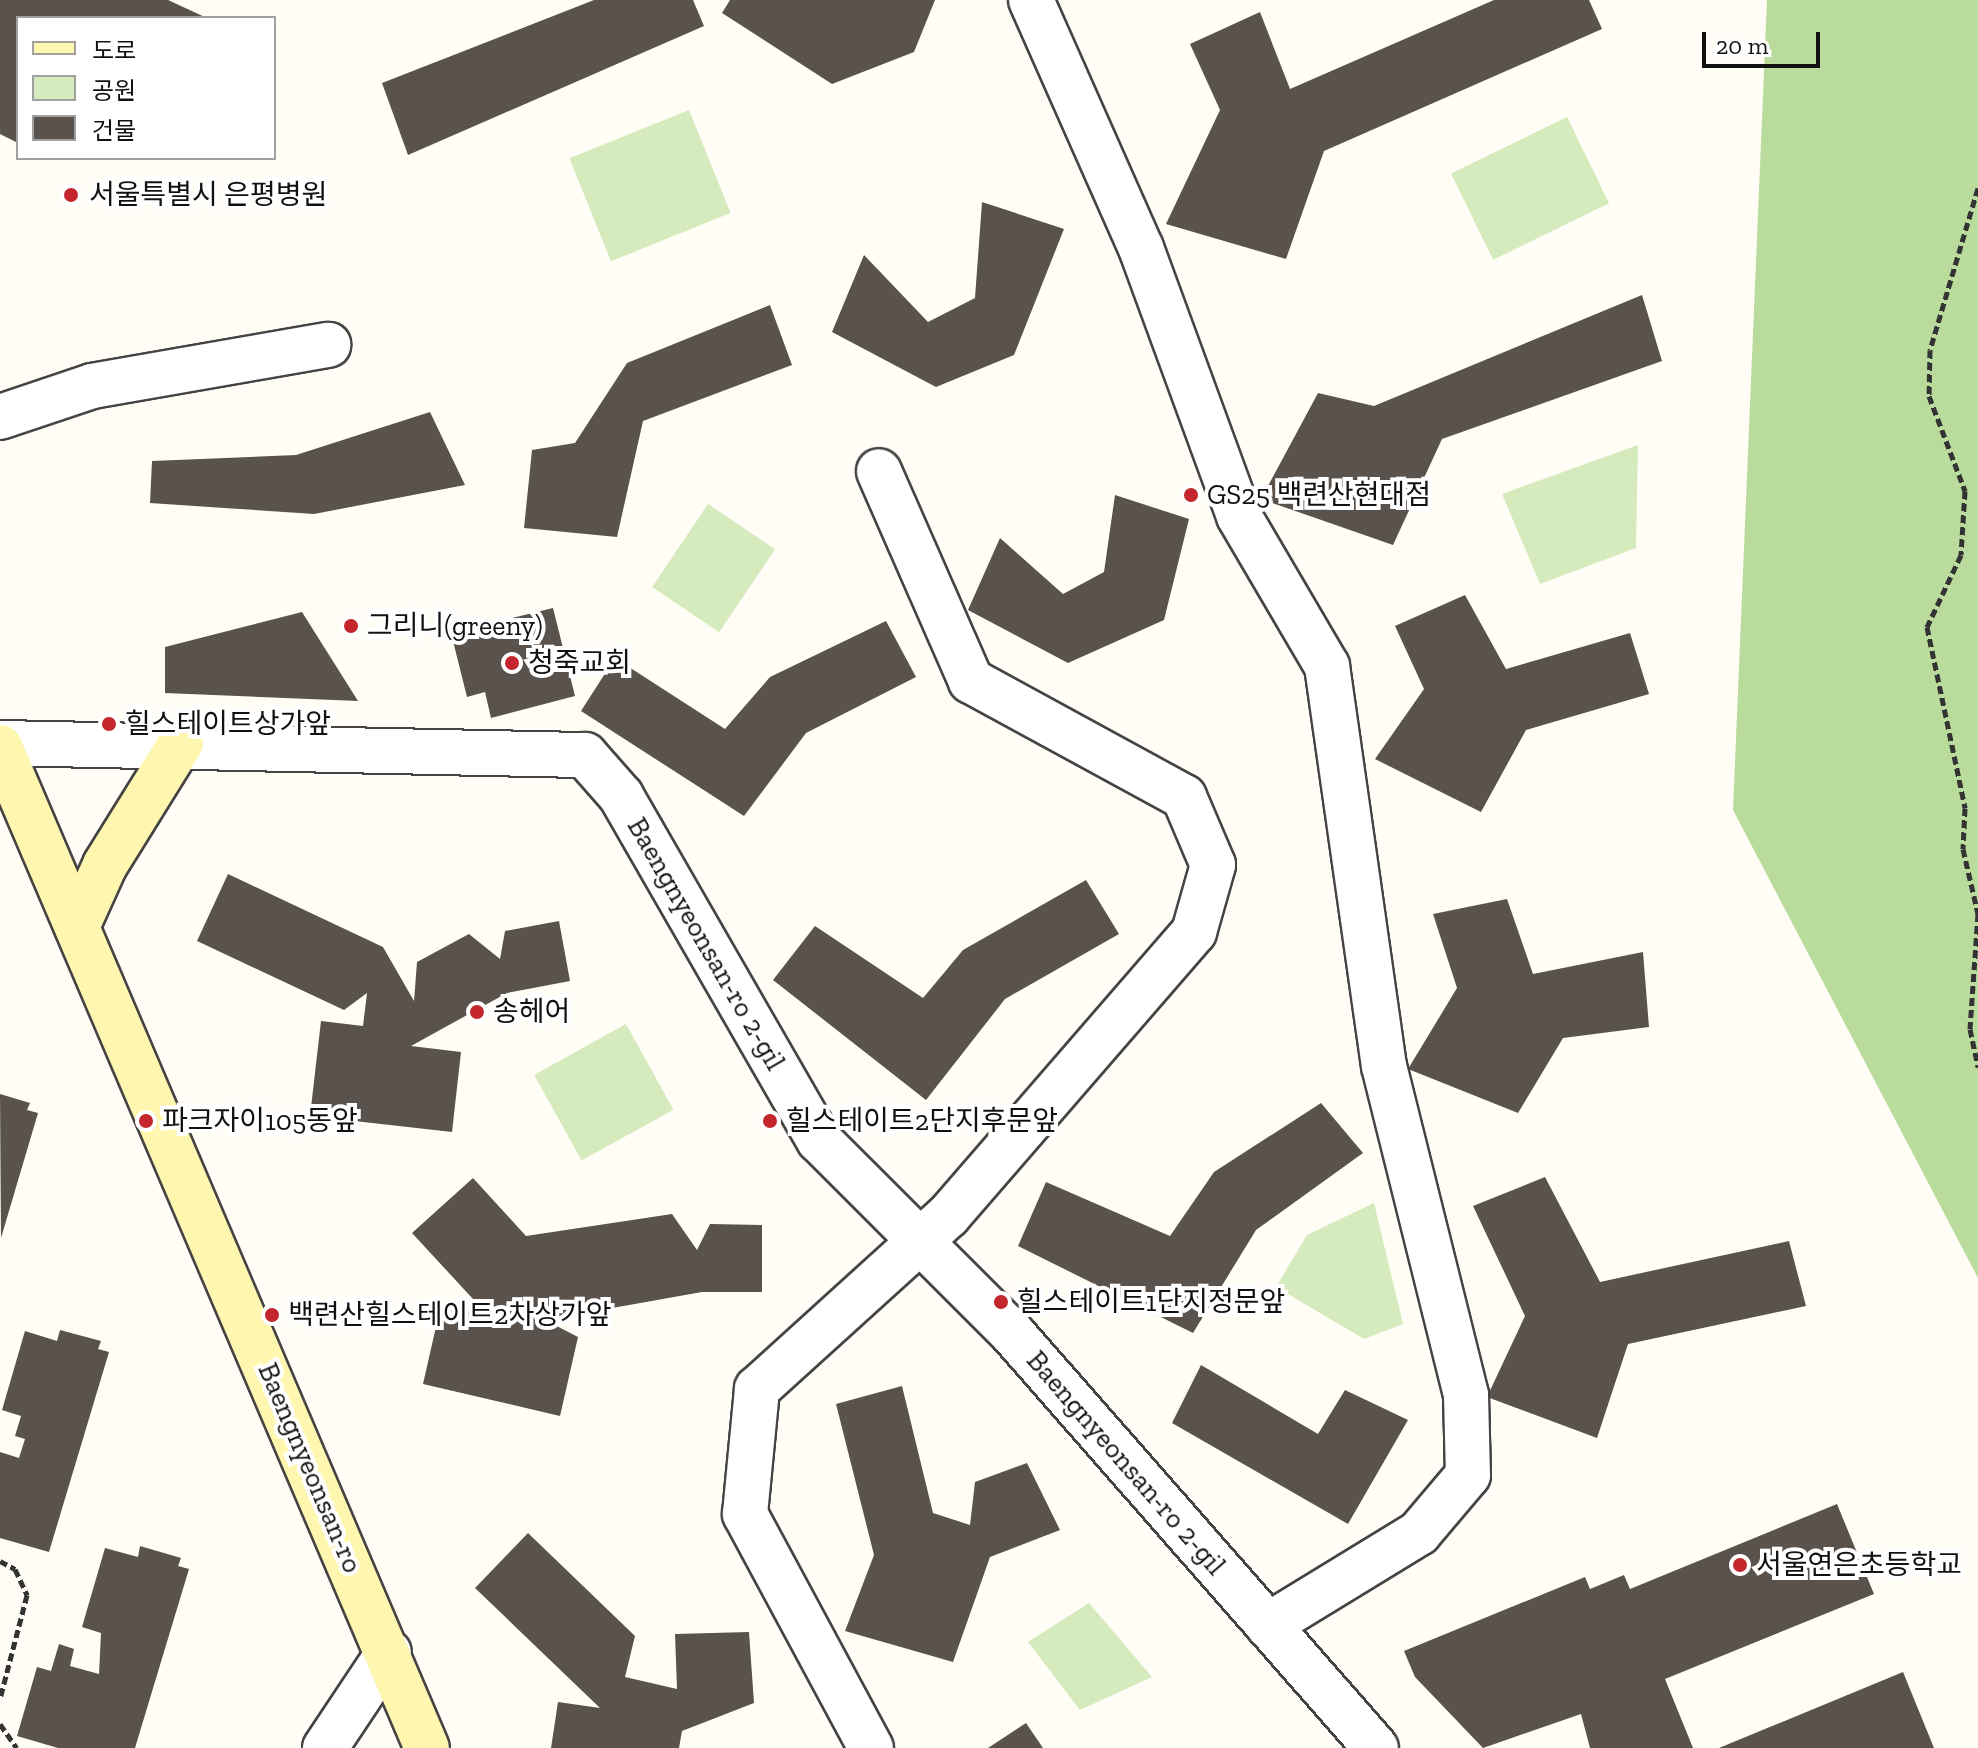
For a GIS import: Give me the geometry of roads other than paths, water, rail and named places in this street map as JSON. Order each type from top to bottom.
[{"type":"main road","points":[[77,927],[105,865],[181,743]]},
{"type":"main road","name":"Baengnyeonsan-ro","points":[[0,745],[389,1652],[427,1748]]},
{"type":"street","points":[[1031,0],[1141,248],[1239,516],[1327,666],[1384,1066],[1466,1395],[1468,1475],[1419,1533],[1268,1625]]},
{"type":"street","points":[[0,417],[92,386],[328,345]]},
{"type":"street","points":[[871,1748],[745,1514],[757,1389],[920,1242],[1194,932],[1213,865],[1184,797],[971,681],[879,471]]},
{"type":"street","name":"Baengnyeonsan-ro 2-gil","points":[[0,745],[181,743],[585,755],[621,796],[819,1140],[1012,1333],[1376,1748]]},
{"type":"street","points":[[325,1748],[389,1652]]},
{"type":"place","name":"서울특별시 은평병원","points":[[71,195]]},
{"type":"place","name":"GS25 백련산현대점","points":[[1191,495]]},
{"type":"place","name":"그리니(greeny)","points":[[351,626]]},
{"type":"place","name":"청죽교회","points":[[512,663]]},
{"type":"place","name":"힐스테이트상가앞","points":[[109,724]]},
{"type":"place","name":"송헤어","points":[[477,1012]]},
{"type":"place","name":"파크자이105동앞","points":[[146,1121]]},
{"type":"place","name":"힐스테이트2단지후문앞","points":[[770,1121]]},
{"type":"place","name":"힐스테이트1단지정문앞","points":[[1001,1302]]},
{"type":"place","name":"백련산힐스테이트2차상가앞","points":[[272,1315]]},
{"type":"place","name":"서울연은초등학교","points":[[1740,1565]]}]
